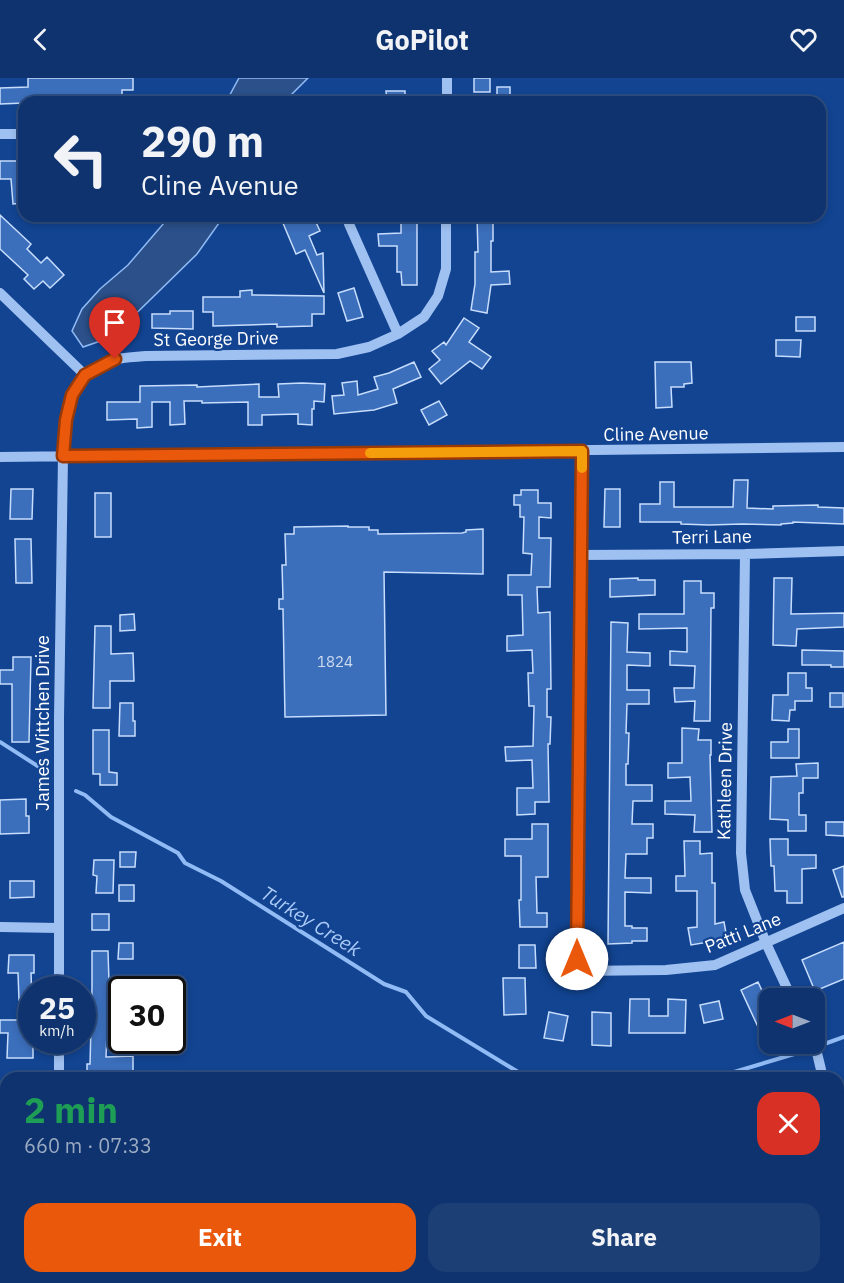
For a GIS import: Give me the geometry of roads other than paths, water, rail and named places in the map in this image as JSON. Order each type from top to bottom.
[{"type":"street","points":[[447,78],[447,96]]},
{"type":"street","points":[[0,134],[18,134]]},
{"type":"street","points":[[350,222],[398,334]]},
{"type":"street","name":"St George Drive","points":[[85,375],[115,359],[146,356],[337,354],[369,347],[398,334],[424,317],[438,296],[446,269],[446,222]]},
{"type":"street","points":[[0,294],[85,375],[72,395],[66,420],[63,456]]},
{"type":"street","name":"Cline Avenue","points":[[0,457],[844,447]]},
{"type":"street","points":[[580,555],[582,451]]},
{"type":"street","name":"James Wittchen Drive","points":[[59,976],[59,717],[63,456]]},
{"type":"street","name":"Terri Lane","points":[[580,555],[844,551]]},
{"type":"street","name":"Kathleen Drive","points":[[744,554],[741,854],[746,890],[766,943],[787,988]]},
{"type":"street","name":"Patti Lane","points":[[580,555],[577,971],[666,970],[715,965],[844,908]]},
{"type":"street","points":[[0,927],[59,928]]},
{"type":"street","points":[[59,1054],[59,1072]]},
{"type":"street","points":[[817,1054],[822,1072]]},
{"type":"water","points":[[239,78],[308,78],[290,96],[229,96]]},
{"type":"water","points":[[165,222],[220,222],[197,254],[112,337],[83,347],[72,331],[82,309],[100,289],[128,265]]},
{"type":"waterway","name":"Turkey Creek","points":[[0,742],[47,772]]},
{"type":"waterway","name":"Turkey Creek","points":[[76,791],[85,795],[111,817],[178,853],[185,863],[221,881],[384,984],[406,992],[426,1016],[518,1072]]},
{"type":"waterway","name":"Turkey Creek","points":[[827,1043],[844,1037]]},
{"type":"waterway","name":"Turkey Creek","points":[[734,1072],[794,1054]]}]
